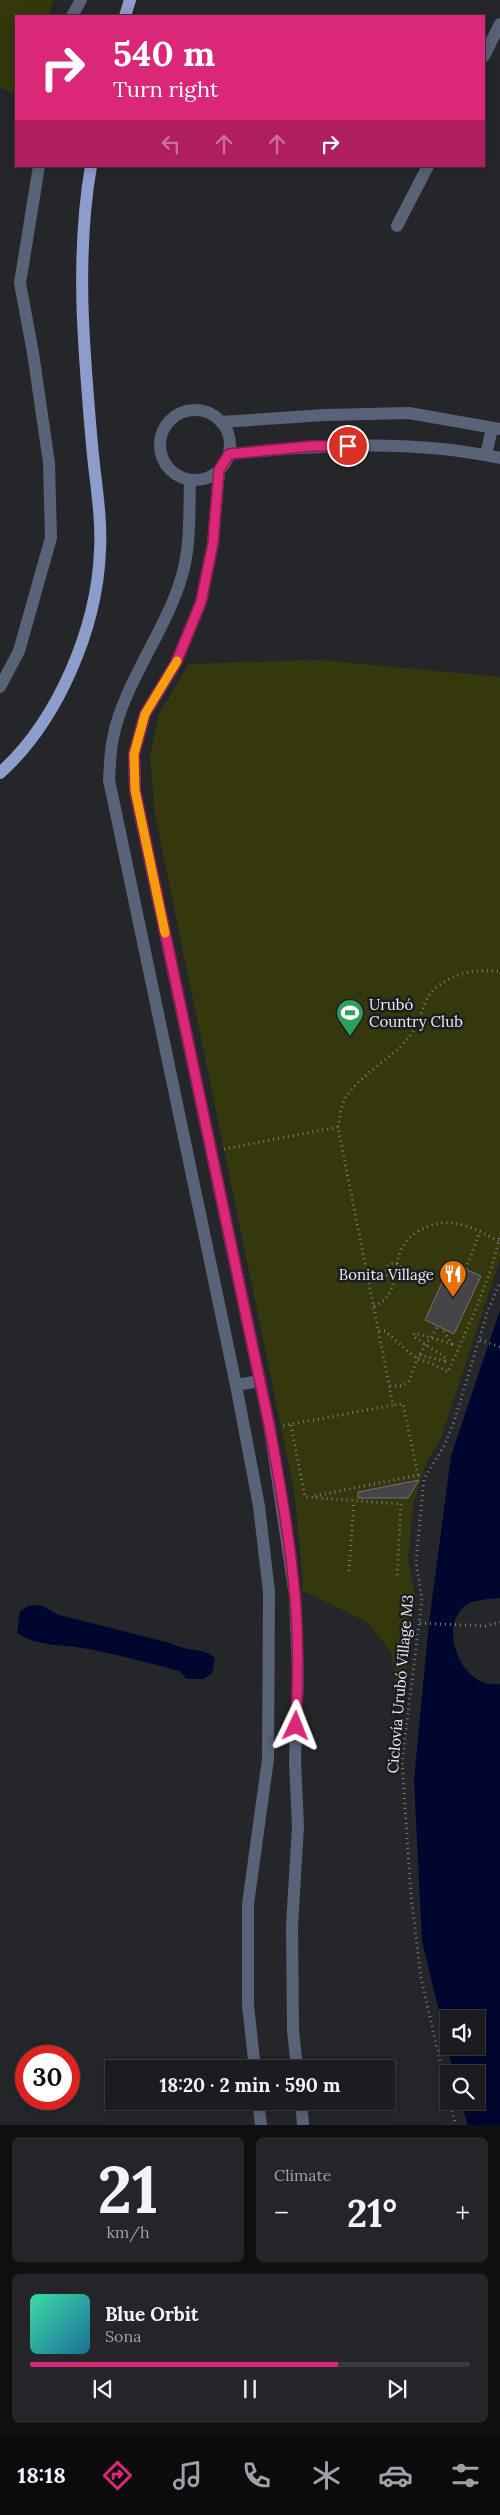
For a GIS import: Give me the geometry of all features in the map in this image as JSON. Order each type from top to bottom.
[{"type":"main road","points":[[125,15],[130,0]]},
{"type":"main road","points":[[0,773],[56,705],[83,642],[94,601],[100,550],[81,289],[91,167]]},
{"type":"street","points":[[73,15],[81,0]]},
{"type":"street","points":[[485,54],[500,24]]},
{"type":"street","points":[[0,687],[19,650],[52,538],[49,463],[33,354],[20,283],[39,167]]},
{"type":"street","points":[[397,226],[427,167]]},
{"type":"street","points":[[200,410],[211,414],[221,422],[227,432],[230,444],[229,454],[219,470],[210,477],[190,480],[178,476],[169,469],[162,458],[161,440],[167,423],[176,415],[200,410]]},
{"type":"street","points":[[221,422],[326,415],[409,413],[496,428],[486,455]]},
{"type":"street","points":[[229,454],[313,446],[401,445],[500,458]]},
{"type":"street","points":[[219,470],[213,543],[201,602],[176,663],[145,714],[134,754],[135,790],[268,1418],[281,1493],[295,1596],[298,1674],[295,1762],[298,1826],[292,1926],[293,2030],[296,2060]]},
{"type":"street","points":[[190,480],[189,532],[182,578],[161,628],[128,694],[113,737],[109,780],[236,1385],[258,1506],[269,1592],[268,1759],[248,1904],[248,2005],[254,2060]]},
{"type":"street","points":[[112,750],[134,754]]},
{"type":"street","points":[[236,1385],[260,1381]]},
{"type":"street","points":[[259,2110],[261,2125]]},
{"type":"street","points":[[302,2110],[303,2125]]},
{"type":"path","points":[[394,1406],[338,1127],[346,1098],[364,1076],[384,1061],[412,1033],[427,1000],[436,987],[466,971],[500,971]]},
{"type":"path","points":[[211,1151],[338,1127]]},
{"type":"path","points":[[379,1332],[385,1331],[417,1359],[431,1363],[448,1372],[492,1269],[499,1239],[454,1223],[438,1222],[426,1226],[411,1236],[399,1253],[397,1264]]},
{"type":"path","points":[[466,1270],[480,1232]]},
{"type":"path","points":[[374,1306],[382,1303],[388,1296],[394,1279],[401,1273],[401,1267],[392,1263],[386,1268],[387,1276],[394,1279]]},
{"type":"path","name":"Ciclovía Urubó Village M3","points":[[441,2065],[421,1978],[411,1895],[402,1786],[402,1762],[422,1599],[416,1561],[424,1479],[444,1446],[454,1422],[500,1283]]},
{"type":"path","points":[[390,1386],[402,1386],[409,1381],[417,1359],[420,1355],[426,1346],[432,1337],[440,1327],[452,1344],[432,1337],[415,1333],[413,1336],[426,1346],[446,1358],[445,1361],[420,1355]]},
{"type":"path","points":[[480,1340],[500,1347]]},
{"type":"path","points":[[268,1418],[280,1426],[291,1425],[403,1404],[418,1475],[309,1497]]},
{"type":"path","points":[[291,1425],[305,1497],[401,1504],[397,1577]]},
{"type":"path","points":[[349,1571],[354,1501]]},
{"type":"path","points":[[420,1623],[485,1626],[500,1622]]},
{"type":"path","name":"Ciclovía Urubó Village M3","points":[[452,2110],[456,2125]]},
{"type":"green space","points":[[0,0],[53,0],[49,15],[15,15],[15,94],[0,87]]},
{"type":"green space","name":"Urubó Country Club","points":[[321,660],[500,677],[500,1259],[441,1438],[426,1464],[414,1500],[408,1560],[415,1595],[401,1714],[391,1652],[367,1622],[301,1590],[303,1581],[294,1490],[155,815],[150,755],[159,714],[189,664]]},
{"type":"water","points":[[500,1310],[500,1598],[478,1600],[466,1605],[457,1615],[453,1628],[458,1656],[465,1668],[475,1678],[487,1684],[500,1684],[500,2125],[468,2125],[463,2110],[485,2110],[485,2065],[452,2065],[449,2055],[485,2055],[485,2010],[440,2010],[440,2016],[422,1941],[414,1780],[429,1623],[451,1456]]},
{"type":"water","points":[[40,1605],[59,1615],[170,1643],[182,1648],[205,1652],[215,1658],[212,1673],[203,1679],[187,1679],[179,1671],[134,1659],[79,1647],[42,1643],[25,1638],[17,1633],[20,1611],[28,1606]]},
{"type":"building","name":"Bonita Village","points":[[451,1263],[481,1276],[454,1334],[425,1320]]},
{"type":"building","points":[[419,1480],[408,1498],[358,1498],[358,1492]]},
{"type":"slow traffic","points":[[165,933],[135,790],[134,754],[145,714],[177,661]]},
{"type":"place","name":"Urubó Country Club","points":[[350,1037]]},
{"type":"place","name":"Bonita Village","points":[[453,1298]]},
{"type":"route","points":[[296,1726],[298,1674],[295,1596],[281,1493],[270,1429],[135,790],[134,754],[145,714],[176,663],[201,602],[213,543],[219,470],[225,464],[229,454],[313,446],[348,446]]}]
